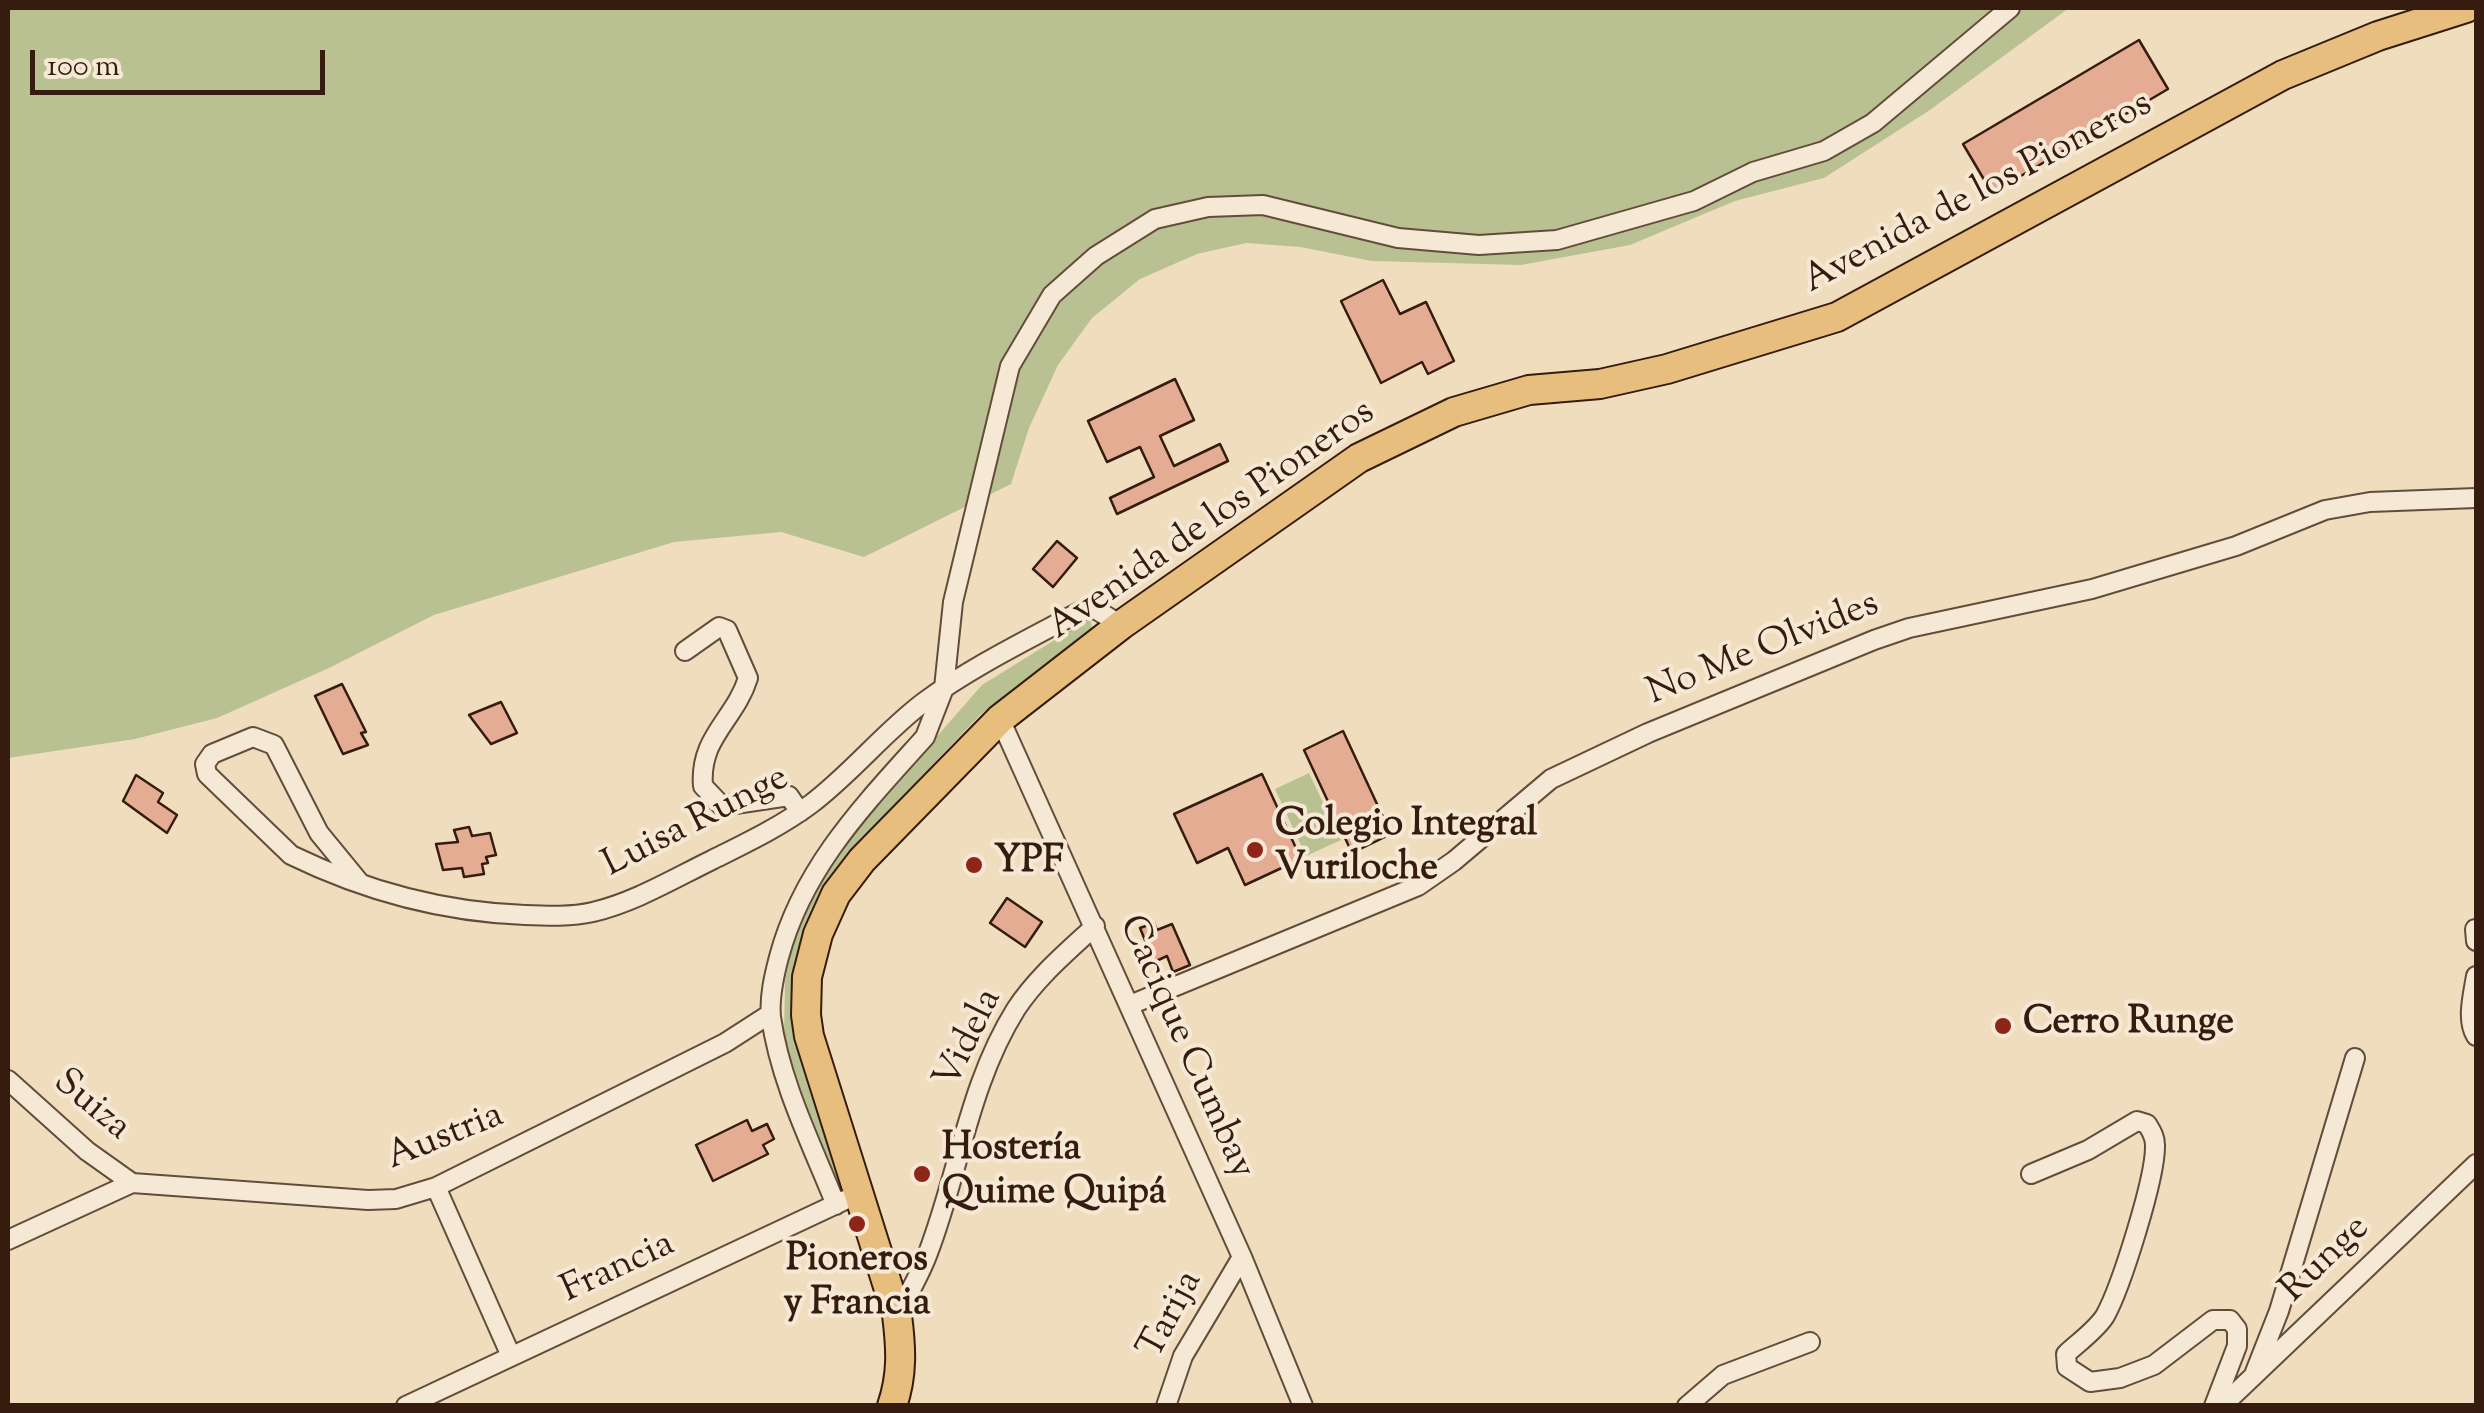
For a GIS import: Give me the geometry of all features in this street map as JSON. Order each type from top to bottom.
[{"type":"main road","name":"Avenida de los Pioneros","points":[[892,1406],[900,1381],[902,1353],[897,1315],[847,1199],[809,1036],[807,977],[818,934],[836,894],[862,860],[1000,719],[1121,625],[1359,458],[1413,431],[1454,412],[1530,390],[1600,384],[1667,369],[1837,318],[2282,75],[2378,36],[2466,8]]},
{"type":"street","points":[[847,1199],[796,1105],[770,1014],[773,979],[784,936],[817,866],[850,821],[925,737],[944,688],[953,602],[1010,366],[1052,294],[1096,256],[1155,219],[1208,208],[1263,206],[1398,238],[1479,245],[1556,240],[1694,200],[1753,172],[1824,151],[1872,123],[2010,8]]},
{"type":"street","name":"No Me Olvides","points":[[1130,1005],[1418,886],[1446,868],[1551,779],[1648,733],[1874,640],[1909,628],[2161,569],[2236,546],[2325,510],[2370,502],[2476,498]]},
{"type":"street","name":"Luisa Runge","points":[[360,884],[319,834],[274,744],[253,736],[212,754],[205,764],[207,774],[290,855],[360,884],[419,903],[461,911],[556,916],[592,912],[635,898],[783,824],[921,704],[1083,610],[1095,609],[1121,625]]},
{"type":"street","points":[[685,651],[719,627],[727,630],[748,678],[743,694],[704,756],[703,786],[722,806],[789,796],[800,812]]},
{"type":"street","name":"Cacique Cumbay","points":[[1000,719],[1242,1257],[1302,1406]]},
{"type":"street","name":"Videla","points":[[897,1315],[929,1251],[991,1054],[1018,1006],[1094,926]]},
{"type":"street","points":[[2476,976],[2471,1013],[2472,1032],[2476,1036]]},
{"type":"street","name":"Austria","points":[[8,1240],[132,1182],[368,1200],[396,1199],[436,1188],[725,1044],[770,1014]]},
{"type":"street","points":[[2252,1377],[2280,1310],[2355,1058]]},
{"type":"street","name":"Suiza","points":[[8,1080],[87,1151],[132,1182]]},
{"type":"street","points":[[2031,1174],[2088,1150],[2136,1121],[2147,1124],[2155,1147],[2149,1186],[2113,1300],[2102,1321],[2066,1354],[2067,1367],[2090,1382],[2120,1378],[2154,1365],[2213,1320],[2230,1320],[2238,1329],[2237,1346],[2214,1406]]},
{"type":"street","name":"Runge","points":[[2222,1406],[2476,1164]]},
{"type":"street","points":[[436,1188],[510,1356]]},
{"type":"street","name":"Francia","points":[[406,1406],[847,1199]]},
{"type":"street","name":"Tarija","points":[[1166,1406],[1184,1356],[1242,1257]]},
{"type":"street","points":[[1687,1406],[1724,1375],[1810,1342]]},
{"type":"green space","points":[[8,8],[2069,8],[1930,110],[1824,178],[1735,201],[1630,245],[1521,265],[1372,261],[1300,247],[1246,243],[1197,254],[1140,279],[1092,318],[1058,365],[1029,428],[1011,484],[864,557],[781,532],[674,542],[434,615],[217,718],[135,739],[8,758]]},
{"type":"green space","points":[[1090,618],[1092,628],[981,714],[852,849],[815,903],[798,960],[796,1035],[810,1092],[843,1187],[835,1189],[800,1095],[784,1036],[785,981],[793,943],[815,882],[847,839],[982,685]]},
{"type":"green space","points":[[1309,773],[1341,840],[1306,856],[1275,789]]},
{"type":"building","points":[[2139,40],[2168,89],[1992,193],[1963,144]]},
{"type":"building","points":[[1383,280],[1400,314],[1426,302],[1454,361],[1428,374],[1422,362],[1381,383],[1341,301]]},
{"type":"building","points":[[1175,379],[1194,420],[1160,436],[1174,466],[1220,444],[1228,461],[1117,514],[1110,498],[1154,477],[1140,447],[1107,462],[1088,421]]},
{"type":"building","points":[[1057,541],[1077,558],[1053,587],[1033,569]]},
{"type":"building","points":[[342,684],[366,732],[361,733],[368,745],[343,754],[315,696]]},
{"type":"building","points":[[501,702],[517,733],[491,744],[469,715]]},
{"type":"building","points":[[1343,731],[1391,834],[1352,853],[1304,750]]},
{"type":"building","points":[[1262,774],[1301,859],[1245,885],[1228,848],[1197,863],[1174,814]]},
{"type":"building","points":[[136,775],[163,793],[158,802],[177,815],[167,833],[123,801]]},
{"type":"building","points":[[469,827],[472,836],[490,833],[496,855],[486,857],[488,863],[482,864],[484,874],[464,877],[462,868],[443,870],[436,844],[458,842],[454,830]]},
{"type":"building","points":[[1007,898],[1042,922],[1025,947],[990,923]]},
{"type":"building","points":[[1154,923],[1157,930],[1172,924],[1190,965],[1173,972],[1167,956],[1154,962],[1140,928]]},
{"type":"building","points":[[747,1120],[752,1131],[767,1124],[774,1139],[763,1145],[768,1154],[713,1181],[696,1145]]},
{"type":"place","name":"Colegio Integral Vuriloche","points":[[1255,850]]},
{"type":"place","name":"YPF","points":[[974,865]]},
{"type":"place","name":"Cerro Runge","points":[[2003,1026]]},
{"type":"place","name":"Hostería Quime Quipá","points":[[922,1174]]},
{"type":"place","name":"Pioneros y Francia","points":[[857,1224]]}]
